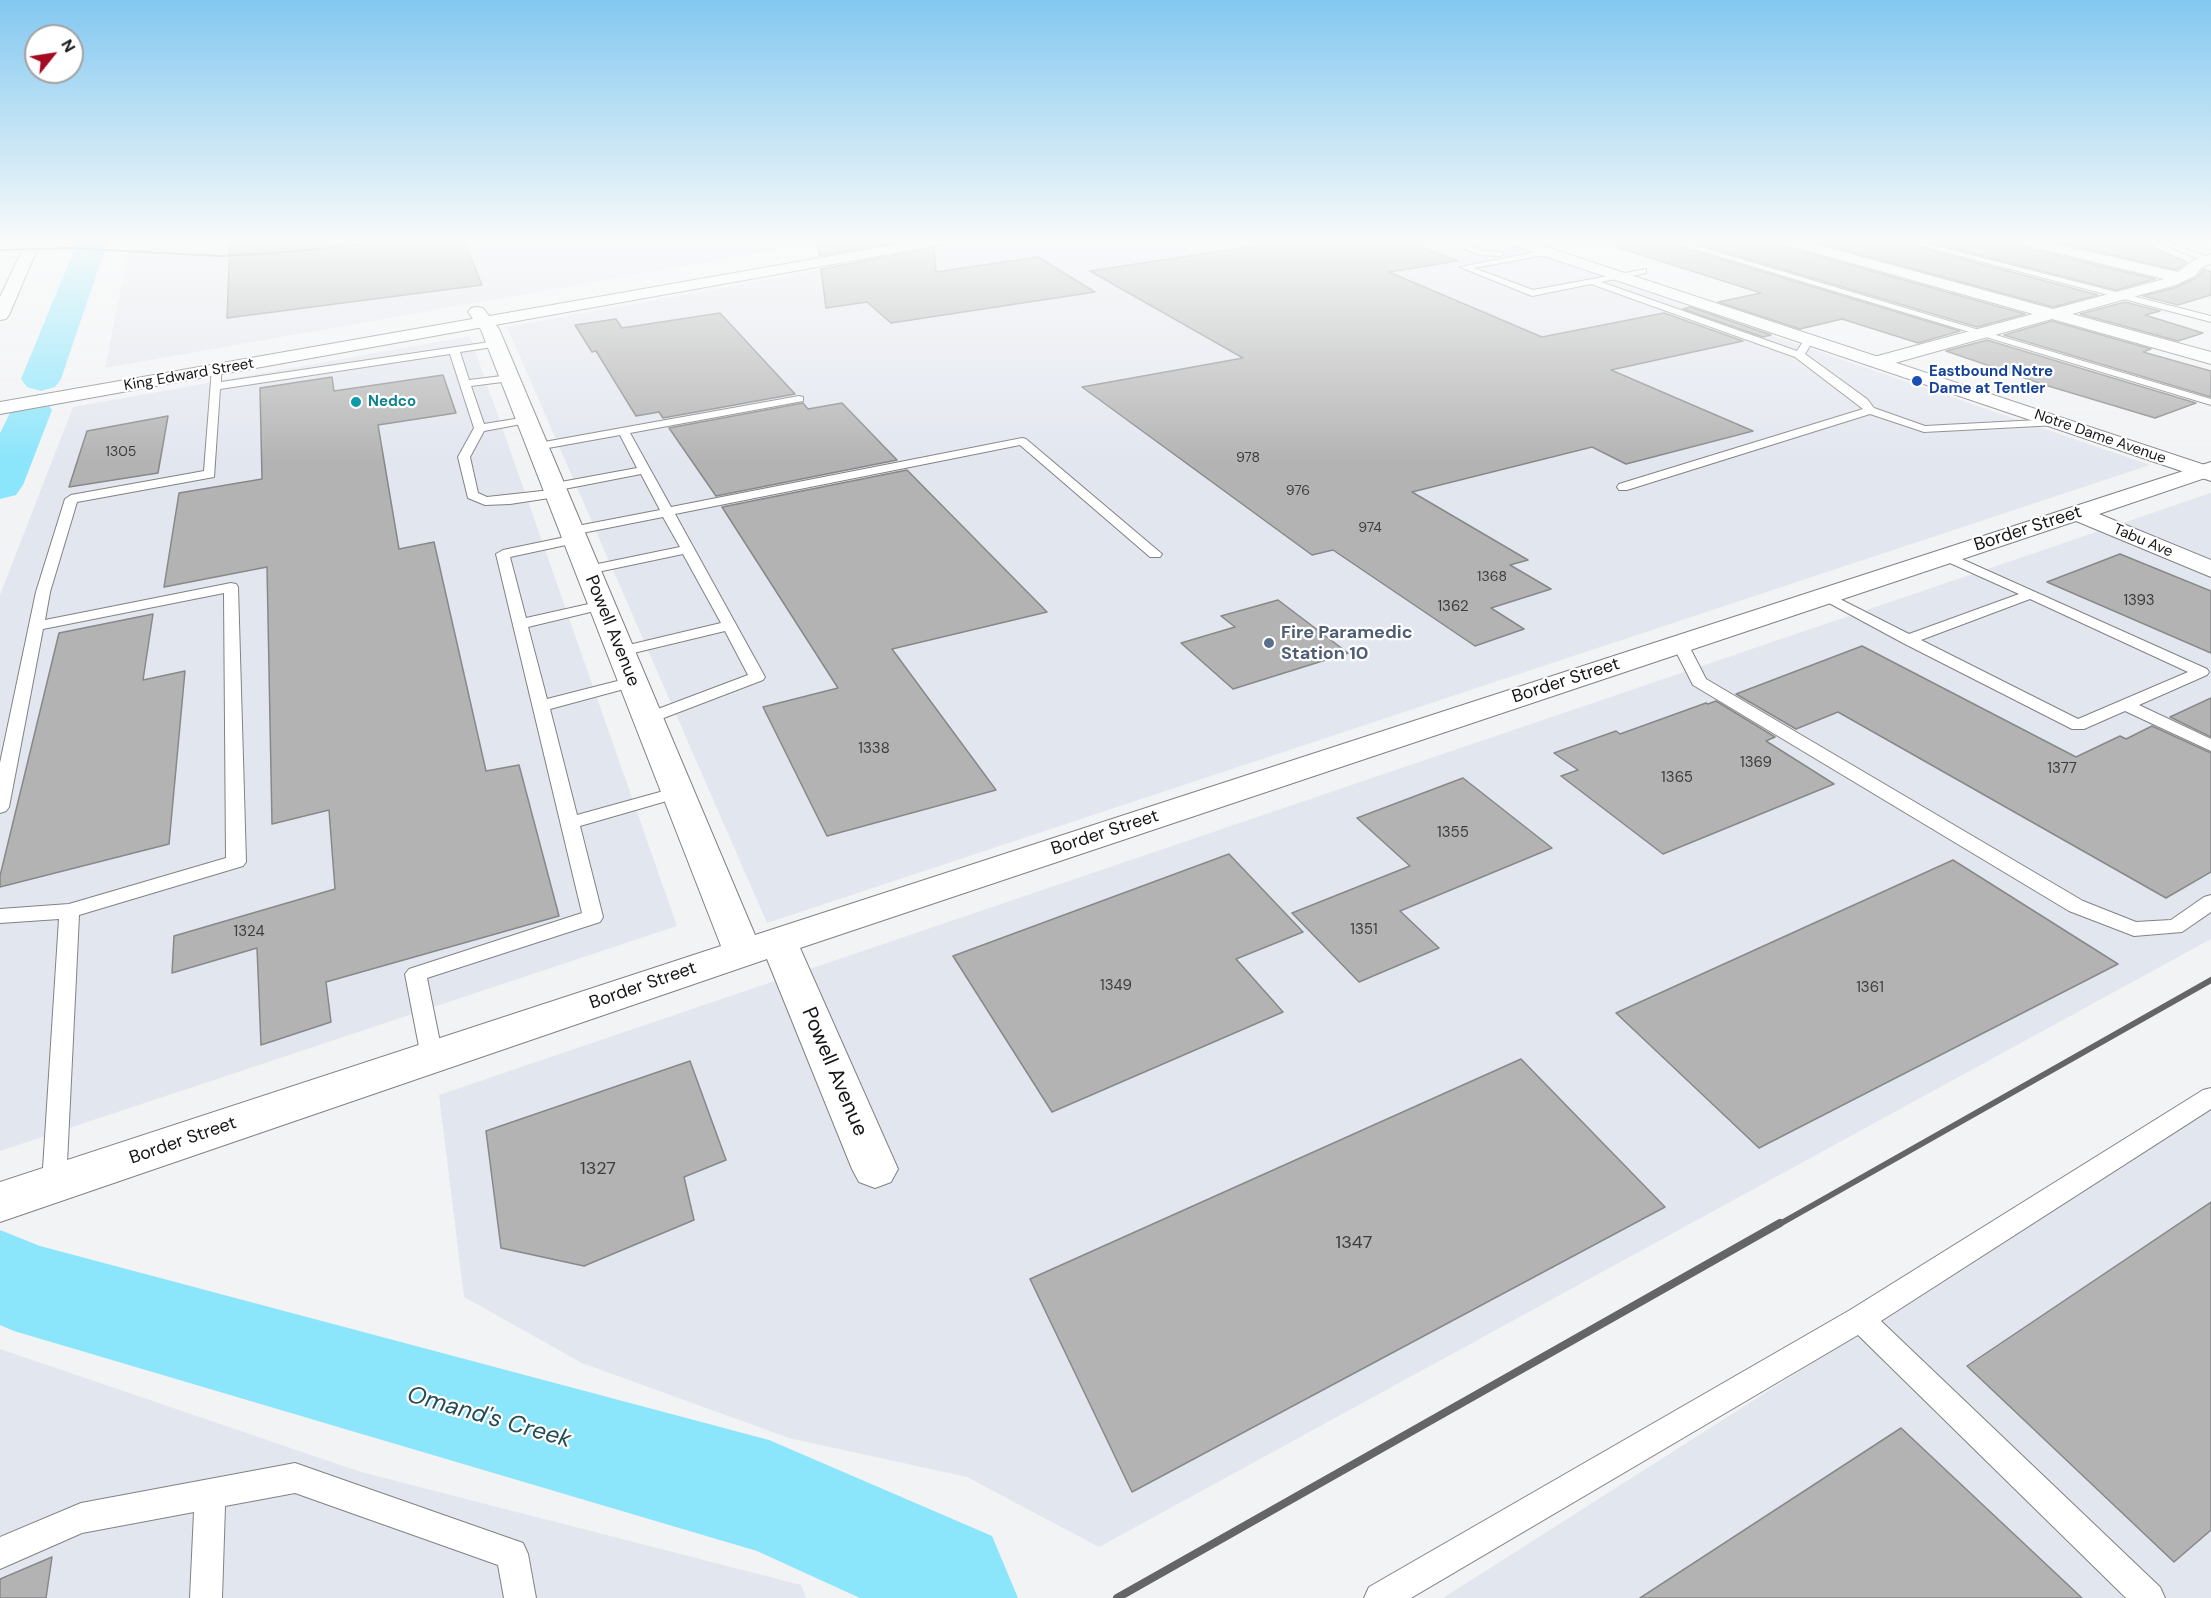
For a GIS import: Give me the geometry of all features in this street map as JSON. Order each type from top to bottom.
[{"type":"street","name":"King Edward Street","points":[[0,396],[250,358],[486,326],[538,315]]},
{"type":"street","name":"Notre Dame Avenue","points":[[1720,315],[1804,347],[1877,362],[2057,422],[2209,467]]},
{"type":"street","name":"Notre Dame Avenue","points":[[1778,315],[1903,355],[2209,467]]},
{"type":"street","points":[[1877,362],[2055,315]]},
{"type":"street","points":[[2059,315],[2211,358]]},
{"type":"street","name":"Powell Avenue","points":[[486,326],[510,378],[678,792],[875,1169]]},
{"type":"street","name":"King Edward Street","points":[[0,408],[216,378],[250,358]]},
{"type":"street","name":"Border Street","points":[[0,1202],[2209,467]]},
{"type":"street","name":"Tabu Ave","points":[[2076,513],[2211,569]]},
{"type":"lane","points":[[1699,315],[1804,347],[1870,410],[1924,429],[2057,422]]},
{"type":"lane","points":[[1917,315],[2211,402]]},
{"type":"lane","points":[[2194,315],[2211,319]]},
{"type":"lane","points":[[0,807],[43,592],[71,499],[210,474],[216,378],[454,351],[486,326]]},
{"type":"lane","points":[[454,351],[480,428],[464,457],[472,495],[485,501],[510,500],[645,470]]},
{"type":"lane","points":[[466,384],[510,378]]},
{"type":"lane","points":[[537,446],[799,399]]},
{"type":"lane","points":[[1623,487],[1870,410]]},
{"type":"lane","points":[[480,428],[526,420]]},
{"type":"lane","points":[[623,430],[757,677],[648,719]]},
{"type":"lane","points":[[432,1057],[416,975],[593,917],[504,554],[667,512],[1022,441],[1155,554]]},
{"type":"lane","points":[[588,570],[688,549]]},
{"type":"lane","points":[[1823,596],[2078,725],[2201,672],[1946,556]]},
{"type":"lane","points":[[0,916],[69,911],[236,862],[231,587],[36,626]]},
{"type":"lane","points":[[1908,639],[2031,594]]},
{"type":"lane","points":[[521,624],[602,605]]},
{"type":"lane","points":[[621,651],[729,626]]},
{"type":"lane","points":[[1680,644],[1699,682],[2076,906],[2134,929],[2175,927],[2211,902]]},
{"type":"lane","points":[[541,706],[633,682]]},
{"type":"lane","points":[[2127,705],[2211,746]]},
{"type":"lane","points":[[570,823],[678,792]]},
{"type":"lane","points":[[54,1184],[69,911]]},
{"type":"lane","points":[[1380,1598],[1860,1319],[2211,1097]]},
{"type":"lane","points":[[1860,1319],[2149,1598]]},
{"type":"lane","points":[[0,1552],[81,1518],[295,1479],[512,1554],[520,1598]]},
{"type":"lane","points":[[206,1598],[210,1495]]},
{"type":"shaded area","points":[[115,315],[408,315],[105,368]]},
{"type":"shaded area","points":[[575,315],[1711,315],[2150,465],[767,923],[507,327]]},
{"type":"shaded area","points":[[470,336],[677,926],[0,1151],[0,595],[73,407]]},
{"type":"shaded area","points":[[2211,493],[2211,939],[1099,1547],[967,1477],[789,1438],[582,1363],[464,1297],[439,1095]]},
{"type":"shaded area","points":[[2211,1109],[2211,1598],[1443,1598]]},
{"type":"shaded area","points":[[0,1349],[361,1472],[801,1585],[806,1598],[0,1598]]},
{"type":"building","points":[[227,315],[253,315],[227,318]]},
{"type":"building","points":[[721,315],[795,394],[663,418],[659,412],[636,416],[596,351],[592,352],[575,325],[616,319],[622,328]]},
{"type":"building","points":[[881,315],[946,315],[891,323]]},
{"type":"building","points":[[1167,315],[1489,315],[1542,337],[1656,315],[1668,315],[1743,341],[1611,370],[1753,431],[1626,464],[1592,447],[1412,492],[1528,560],[1510,565],[1551,589],[1491,608],[1524,629],[1475,646],[1333,550],[1312,555],[1082,387],[1243,358]]},
{"type":"building","points":[[1699,315],[1712,315],[1771,335],[1763,337]]},
{"type":"building","points":[[1756,315],[1905,315],[1960,331],[1918,343],[1842,319],[1800,329]]},
{"type":"building","points":[[1935,315],[2023,315],[1977,327]]},
{"type":"building","points":[[2082,315],[2147,315],[2203,333],[2178,341]]},
{"type":"building","points":[[2052,321],[2151,349],[2143,352],[2211,371],[2211,397],[2004,335]]},
{"type":"building","points":[[1987,340],[2196,403],[2155,418],[2045,385],[1946,351]]},
{"type":"building","points":[[443,375],[456,413],[378,425],[399,549],[434,542],[486,771],[519,765],[559,916],[326,982],[331,1022],[261,1045],[257,948],[172,973],[174,936],[335,889],[329,810],[272,824],[267,567],[164,587],[179,493],[262,479],[260,388],[332,377],[334,391]]},
{"type":"building","points":[[803,403],[808,409],[842,403],[897,460],[716,496],[669,428]]},
{"type":"building","points":[[168,416],[158,473],[69,487],[87,431]]},
{"type":"building","points":[[907,470],[1047,612],[892,649],[996,790],[827,836],[763,707],[838,688],[722,507]]},
{"type":"building","points":[[2120,554],[2211,591],[2211,653],[2047,582]]},
{"type":"building","points":[[1278,600],[1348,653],[1233,689],[1181,643],[1235,627],[1221,616]]},
{"type":"building","points":[[153,614],[143,680],[185,671],[169,844],[0,887],[0,876],[59,633]]},
{"type":"building","points":[[1862,646],[2076,757],[2120,736],[2126,739],[2152,726],[2211,753],[2211,872],[2166,898],[1838,712],[1796,729],[1736,694]]},
{"type":"building","points":[[2211,698],[2211,737],[2170,717]]},
{"type":"building","points":[[1716,701],[1775,737],[1766,741],[1834,784],[1663,854],[1561,776],[1578,770],[1554,753],[1616,731],[1620,734]]},
{"type":"building","points":[[1463,778],[1552,848],[1400,911],[1439,948],[1359,982],[1292,913],[1410,866],[1357,818]]},
{"type":"building","points":[[1229,854],[1303,932],[1236,959],[1283,1012],[1052,1112],[953,956]]},
{"type":"building","points":[[1953,860],[2118,964],[1759,1148],[1616,1013]]},
{"type":"building","points":[[1521,1059],[1665,1207],[1132,1492],[1030,1279]]},
{"type":"building","points":[[690,1061],[726,1160],[684,1177],[694,1220],[584,1266],[501,1248],[486,1131]]},
{"type":"building","points":[[2211,1202],[2211,1530],[2174,1562],[1967,1366]]},
{"type":"building","points":[[1901,1428],[2082,1598],[1640,1598]]},
{"type":"building","points":[[52,1557],[46,1598],[0,1598],[0,1579]]},
{"type":"waterway","name":"Omand's Creek","points":[[41,379],[65,315]]},
{"type":"waterway","name":"Omand's Creek","points":[[0,485],[31,410]]},
{"type":"waterway","name":"Omand's Creek","points":[[0,1275],[14,1285],[769,1497],[950,1578],[958,1598]]},
{"type":"railway","points":[[1778,1225],[2211,980]]},
{"type":"railway","points":[[1117,1598],[1780,1223]]},
{"type":"place","name":"Eastbound Notre Dame at Tentler","points":[[1917,381]]},
{"type":"place","name":"Nedco","points":[[356,402]]},
{"type":"place","name":"Fire Paramedic Station 10","points":[[1269,643]]}]
